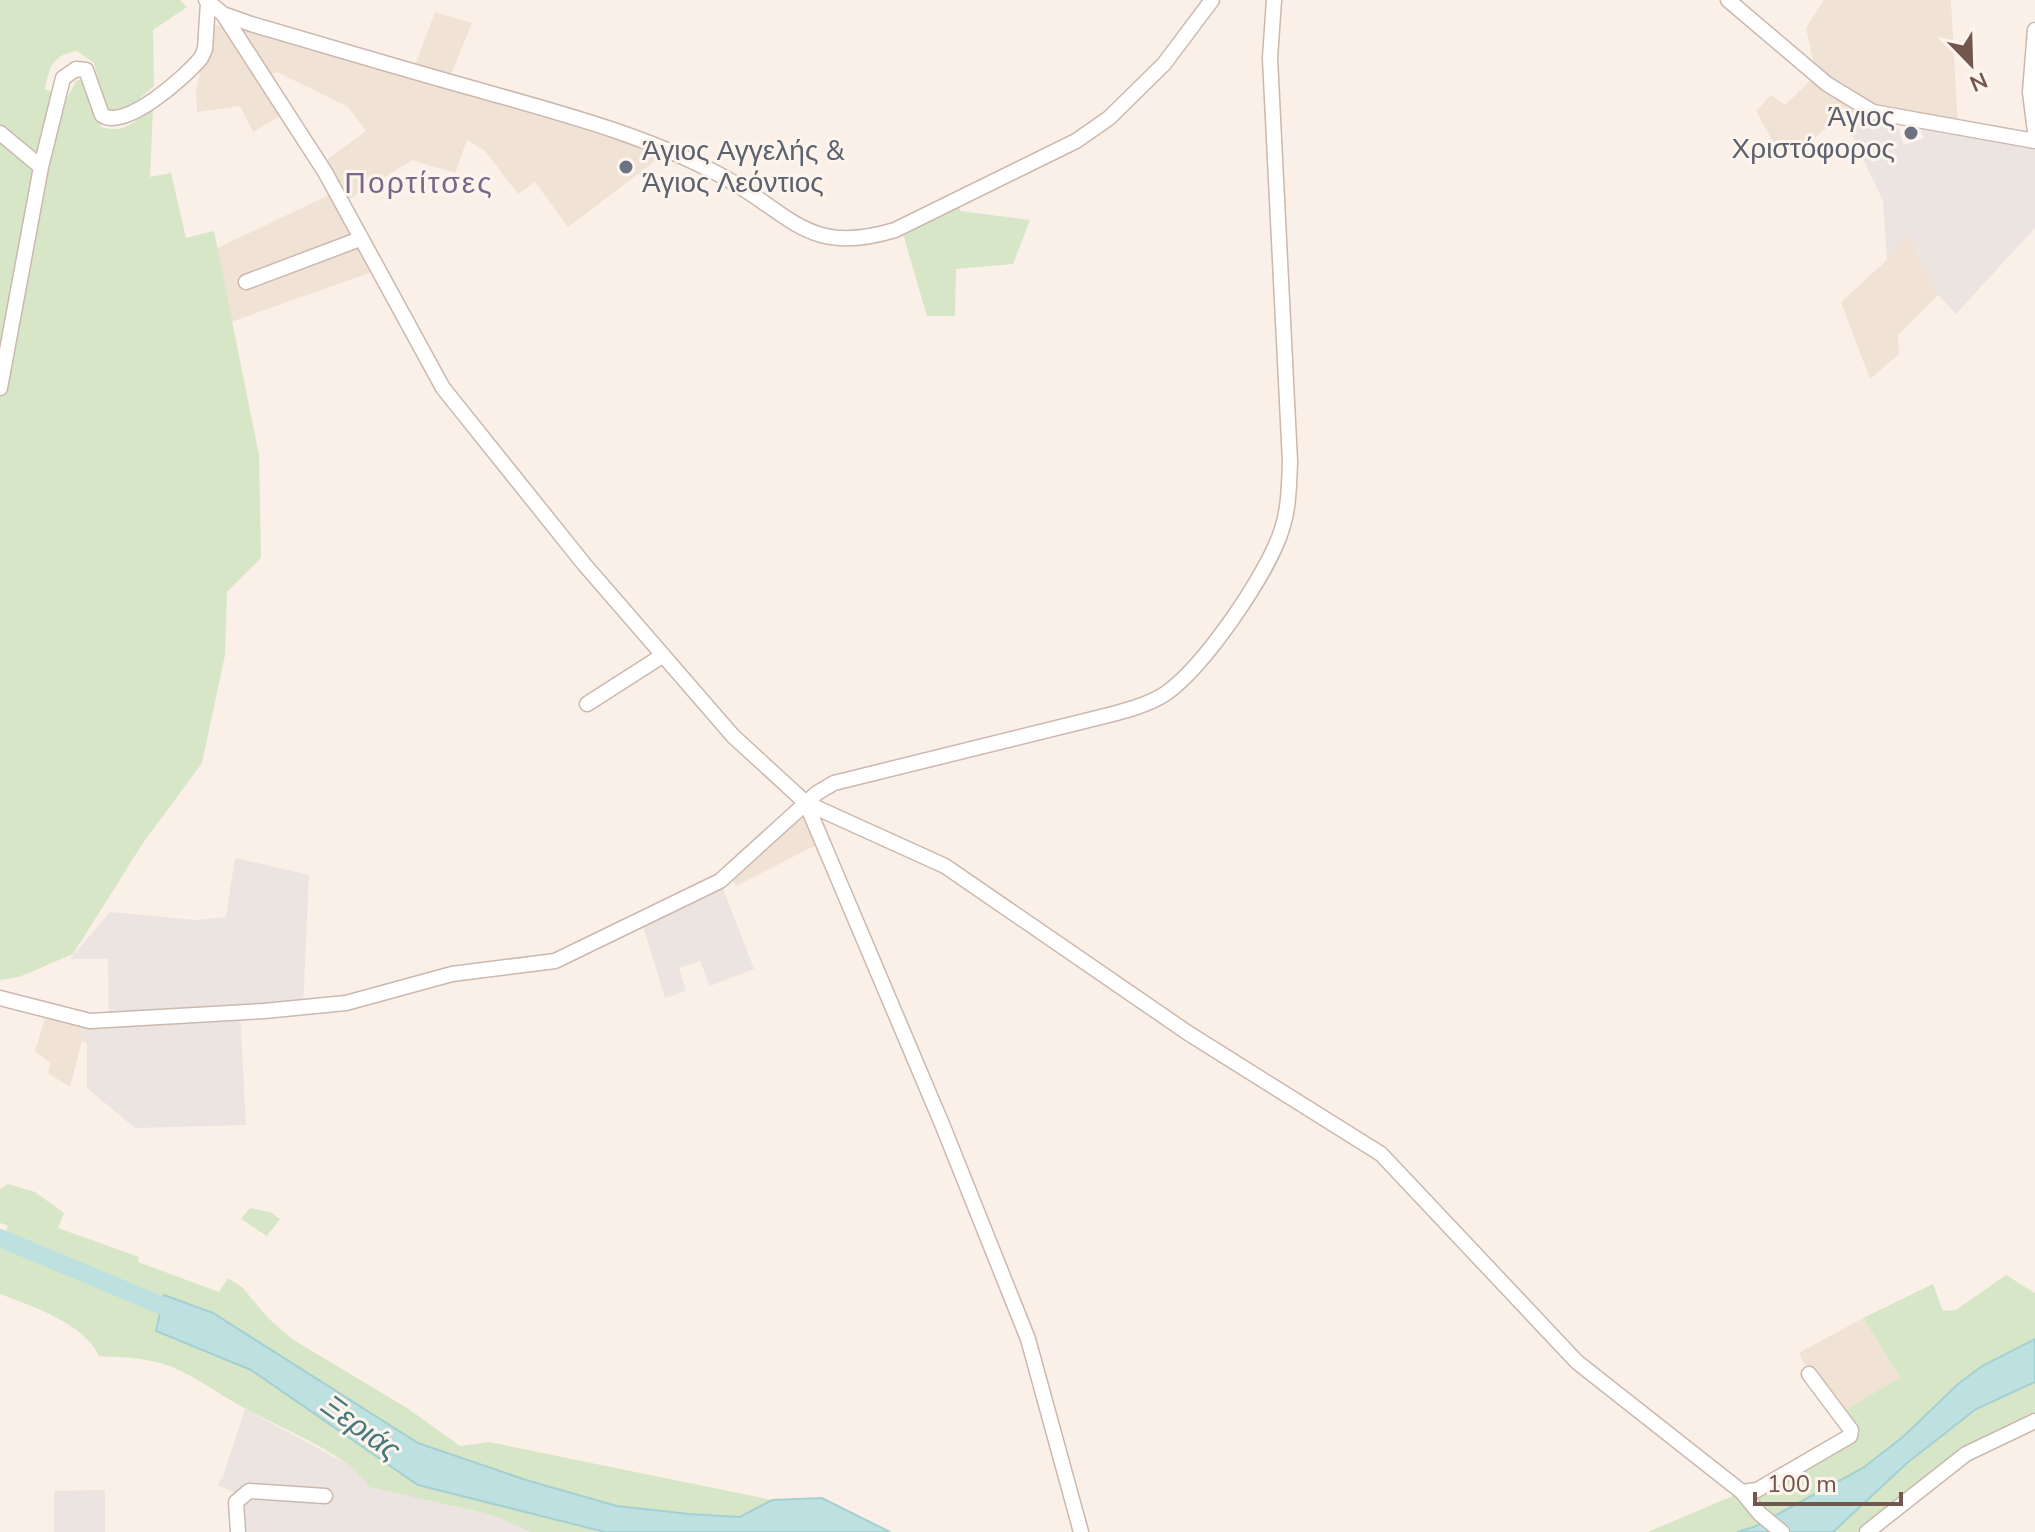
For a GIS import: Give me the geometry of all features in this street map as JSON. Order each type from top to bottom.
[{"type":"street","points":[[223,14],[565,114],[676,154],[746,190],[817,236],[838,240],[863,239],[895,230],[1076,141],[1135,95],[1164,64],[1212,0]]},
{"type":"street","points":[[0,998],[79,1021],[264,1011],[346,1003],[452,974],[555,961],[720,881],[827,786],[850,777],[1113,714],[1154,700],[1177,684],[1194,666],[1266,566],[1283,528],[1290,462],[1270,58],[1274,0]]},
{"type":"street","points":[[1728,0],[1827,84],[1873,112],[2035,141]]},
{"type":"street","points":[[207,1],[223,14],[318,160],[443,388],[662,656],[724,726],[806,803],[945,866],[1188,1033],[1381,1154],[1577,1362],[1742,1492],[1760,1514],[1782,1532]]},
{"type":"street","points":[[0,388],[41,167],[60,85],[68,71],[86,70],[98,110],[106,118],[128,117],[201,58],[205,49],[207,1]]},
{"type":"street","points":[[2035,30],[2030,92],[2035,132]]},
{"type":"street","points":[[0,133],[41,167]]},
{"type":"street","points":[[246,282],[360,239]]},
{"type":"street","points":[[587,704],[662,656]]},
{"type":"street","points":[[806,803],[942,1124],[1028,1339],[1081,1532]]},
{"type":"street","points":[[1742,1492],[1757,1490],[1850,1436],[1851,1430],[1809,1374]]},
{"type":"street","points":[[1867,1532],[1966,1454],[2035,1421]]},
{"type":"street","points":[[238,1532],[236,1502],[249,1491],[325,1496]]},
{"type":"shaded area","points":[[1824,0],[1951,0],[1958,129],[1854,99],[1842,115],[1797,152],[1778,151],[1756,111],[1771,95],[1785,105],[1816,75],[1806,28]]},
{"type":"shaded area","points":[[435,12],[472,23],[446,87],[598,131],[663,155],[568,227],[535,182],[518,194],[485,151],[467,140],[455,173],[412,160],[337,207],[372,272],[231,322],[217,248],[338,191],[324,162],[366,131],[348,107],[277,72],[263,79],[284,114],[253,132],[240,106],[197,112],[196,91],[210,25],[223,25],[230,38],[239,35],[244,27],[411,76]]},
{"type":"shaded area","points":[[1854,99],[1894,117],[1904,145],[1924,138],[1917,121],[2035,141],[2035,228],[1956,314],[1938,295],[1908,234],[1887,260],[1883,201],[1842,115]]},
{"type":"shaded area","points":[[1907,233],[1938,295],[1898,335],[1899,354],[1870,379],[1841,302],[1887,260]]},
{"type":"shaded area","points":[[806,803],[822,842],[736,886],[730,874]]},
{"type":"shaded area","points":[[235,858],[309,875],[303,1008],[240,1013],[246,1125],[135,1128],[87,1088],[87,1044],[82,1041],[79,1021],[109,1020],[108,959],[70,959],[110,912],[195,920],[226,917]]},
{"type":"shaded area","points":[[720,881],[754,969],[710,986],[700,961],[679,968],[686,991],[665,998],[641,919]]},
{"type":"shaded area","points":[[47,1012],[79,1021],[82,1041],[70,1087],[48,1073],[50,1063],[35,1051]]},
{"type":"shaded area","points":[[1863,1318],[1900,1377],[1839,1414],[1809,1374],[1799,1353]]},
{"type":"shaded area","points":[[245,1409],[347,1464],[364,1477],[370,1487],[489,1514],[532,1532],[238,1532],[240,1495],[217,1485],[223,1476]]},
{"type":"shaded area","points":[[105,1490],[105,1532],[54,1532],[54,1491]]},
{"type":"green space","points":[[0,0],[180,0],[187,7],[153,30],[154,86],[131,105],[119,110],[105,109],[94,63],[77,51],[57,59],[45,89],[67,98],[76,81],[83,79],[101,127],[109,129],[129,125],[153,106],[150,177],[171,173],[186,238],[214,231],[259,455],[261,558],[227,592],[225,655],[202,763],[143,843],[73,954],[19,977],[0,980]]},
{"type":"green space","points":[[959,206],[960,211],[1030,220],[1013,264],[956,269],[955,316],[927,316],[902,231]]},
{"type":"green space","points":[[8,1184],[35,1192],[64,1213],[58,1228],[139,1257],[138,1262],[219,1292],[228,1278],[242,1287],[268,1318],[292,1339],[407,1408],[460,1446],[489,1442],[772,1500],[740,1517],[617,1506],[526,1480],[418,1443],[213,1313],[156,1331],[251,1370],[418,1485],[605,1532],[532,1532],[489,1514],[369,1487],[360,1475],[331,1453],[191,1376],[154,1362],[99,1356],[82,1334],[70,1325],[0,1294],[0,1241],[8,1226],[0,1223],[0,1189]]},
{"type":"green space","points":[[250,1208],[270,1212],[280,1219],[267,1236],[241,1219]]},
{"type":"green space","points":[[2006,1275],[2035,1293],[2035,1339],[1982,1366],[1958,1384],[1904,1436],[1863,1468],[1754,1527],[1737,1532],[1648,1532],[1742,1492],[1850,1436],[1839,1414],[1900,1377],[1863,1318],[1933,1284],[1943,1311],[1956,1310]]},
{"type":"green space","points":[[2035,1382],[2035,1421],[1994,1439],[1867,1532],[1833,1532],[1907,1463],[1976,1409]]},
{"type":"water","points":[[164,1295],[213,1313],[418,1443],[526,1480],[617,1506],[689,1514],[740,1517],[772,1500],[822,1498],[890,1532],[605,1532],[418,1485],[251,1370],[156,1331]]},
{"type":"water","points":[[2035,1339],[2035,1382],[1976,1409],[1907,1463],[1833,1532],[1737,1532],[1754,1527],[1863,1468],[1982,1366]]},
{"type":"waterway","name":"Ξεριάς","points":[[0,1238],[182,1314]]},
{"type":"place","name":"Άγιος Χριστόφορος","points":[[1911,133]]},
{"type":"place","name":"Άγιος Αγγελής & Άγιος Λεόντιος","points":[[626,167]]},
{"type":"district","name":"Πορτίτσες","points":[[419,183]]}]
